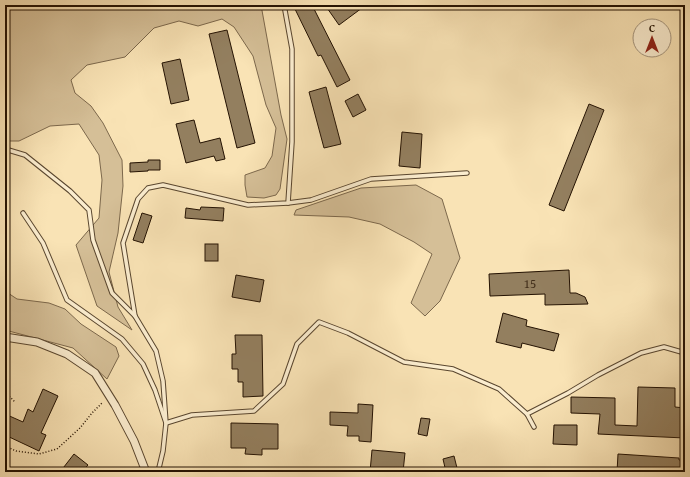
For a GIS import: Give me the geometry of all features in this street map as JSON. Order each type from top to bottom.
[{"type":"street","points":[[5,338],[37,342],[68,354],[95,373],[134,441],[146,472]]},
{"type":"lane","points":[[284,5],[292,49],[292,142],[288,203]]},
{"type":"lane","points":[[668,5],[685,8]]},
{"type":"lane","points":[[5,149],[25,155],[70,191],[89,210],[93,240],[112,293],[134,316],[156,351],[163,381],[166,423],[163,451],[158,472]]},
{"type":"lane","points":[[134,316],[123,244],[138,198],[148,188],[163,185],[248,205],[311,200],[371,179],[467,173]]},
{"type":"lane","points":[[23,213],[43,243],[67,300],[122,339],[142,364],[155,390],[166,423]]},
{"type":"lane","points":[[166,423],[192,415],[254,411],[283,384],[297,344],[319,322],[348,333],[404,362],[453,369],[499,389],[526,414],[534,427]]},
{"type":"lane","points":[[526,414],[641,353],[664,347],[685,353]]},
{"type":"path","points":[[5,392],[14,402]]},
{"type":"path","points":[[5,446],[16,451],[39,454],[57,449],[80,428],[109,395]]},
{"type":"shaded area","points":[[5,5],[261,5],[281,115],[287,139],[280,189],[276,195],[264,198],[247,197],[245,175],[265,168],[272,156],[276,128],[266,105],[253,56],[234,27],[222,19],[198,26],[179,21],[154,28],[125,57],[87,65],[71,80],[75,93],[91,106],[103,123],[122,160],[123,186],[118,233],[109,272],[118,307],[132,330],[97,306],[76,245],[99,218],[102,180],[99,155],[79,124],[50,126],[19,141],[5,141]]},
{"type":"shaded area","points":[[416,185],[442,199],[460,258],[440,301],[425,316],[411,303],[432,254],[414,242],[380,224],[349,217],[294,215],[296,210],[361,188]]},
{"type":"shaded area","points":[[5,291],[17,299],[49,303],[65,309],[81,324],[116,347],[119,356],[107,379],[73,348],[5,330]]},
{"type":"building","points":[[298,5],[312,5],[350,80],[337,87],[321,55],[318,56],[294,7]]},
{"type":"building","points":[[325,5],[366,5],[339,25]]},
{"type":"building","points":[[227,30],[255,143],[237,148],[209,34]]},
{"type":"building","points":[[180,59],[189,100],[171,104],[162,63]]},
{"type":"building","points":[[326,87],[341,144],[324,148],[309,92]]},
{"type":"building","points":[[358,94],[366,110],[353,117],[345,101]]},
{"type":"building","points":[[589,104],[604,110],[564,211],[549,205]]},
{"type":"building","points":[[194,120],[200,143],[220,138],[225,159],[216,161],[214,156],[186,163],[176,124]]},
{"type":"building","points":[[402,132],[422,134],[420,168],[399,166]]},
{"type":"building","points":[[148,160],[160,160],[160,170],[130,172],[130,163],[148,162]]},
{"type":"building","points":[[201,207],[224,208],[223,221],[185,218],[186,208],[200,210]]},
{"type":"building","points":[[142,213],[152,216],[143,243],[133,240]]},
{"type":"building","points":[[205,244],[218,244],[218,261],[205,261]]},
{"type":"building","points":[[569,270],[570,293],[576,293],[585,297],[588,304],[545,305],[545,294],[490,296],[489,274]]},
{"type":"building","points":[[236,275],[264,280],[260,302],[232,297]]},
{"type":"building","points":[[503,313],[527,320],[526,326],[559,334],[554,351],[522,343],[521,348],[496,342]]},
{"type":"building","points":[[235,335],[262,335],[263,396],[243,397],[243,382],[238,382],[238,369],[232,369],[232,354],[236,354]]},
{"type":"building","points":[[638,387],[675,388],[675,407],[685,408],[685,438],[598,434],[600,414],[571,413],[571,397],[615,398],[615,425],[637,426]]},
{"type":"building","points":[[43,389],[58,396],[41,433],[46,435],[39,451],[5,435],[5,414],[23,422],[28,409],[33,412]]},
{"type":"building","points":[[358,404],[373,405],[371,442],[359,441],[359,436],[347,436],[348,426],[330,425],[330,412],[358,413]]},
{"type":"building","points":[[421,418],[430,419],[427,436],[418,434]]},
{"type":"building","points":[[231,423],[278,424],[278,449],[262,449],[262,455],[245,454],[246,448],[231,448]]},
{"type":"building","points":[[554,425],[577,425],[577,445],[553,444]]},
{"type":"building","points":[[372,450],[405,453],[403,472],[370,472]]},
{"type":"building","points":[[74,454],[88,465],[82,472],[60,472]]},
{"type":"building","points":[[618,454],[679,458],[679,460],[685,460],[685,472],[617,472]]},
{"type":"building","points":[[454,456],[458,472],[446,472],[443,459]]}]
